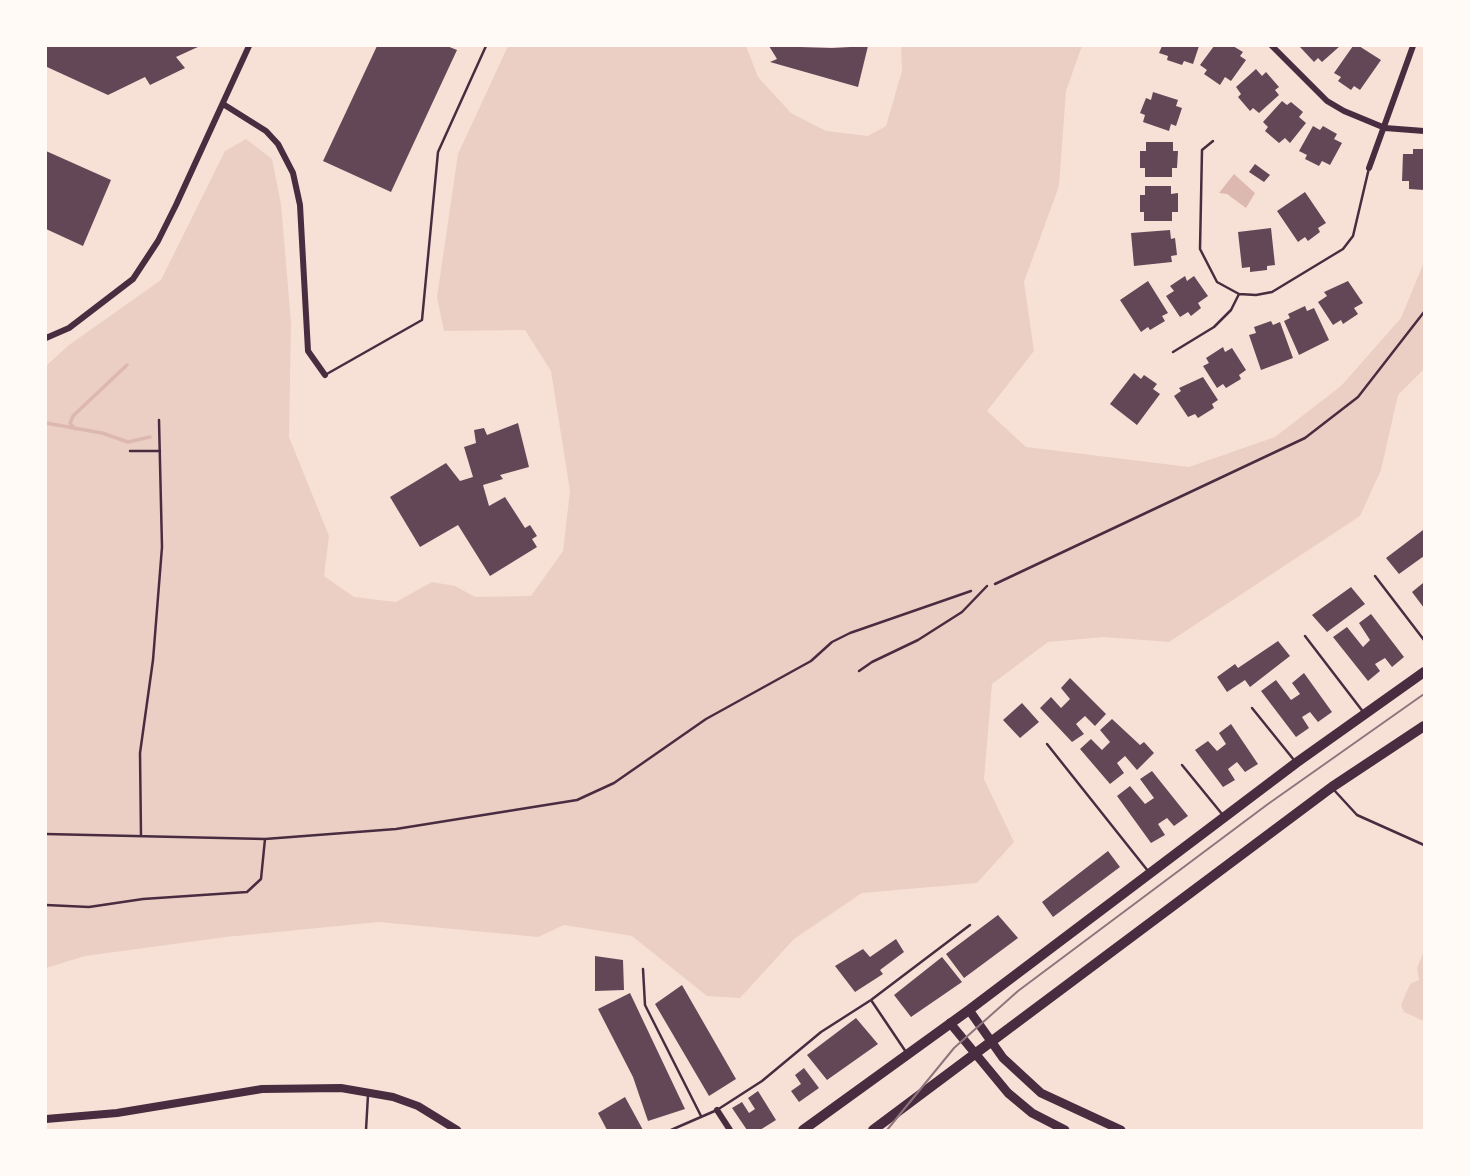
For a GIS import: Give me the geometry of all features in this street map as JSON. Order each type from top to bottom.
[{"type":"main road","points":[[803,1130],[969,1010],[1296,763],[1424,672]]},
{"type":"main road","points":[[873,1130],[1332,788],[1424,726]]},
{"type":"main road","points":[[969,1010],[1003,1058],[1041,1093],[1121,1130]]},
{"type":"main road","points":[[950,1023],[1008,1094],[1032,1113],[1065,1130]]},
{"type":"street","points":[[46,338],[69,328],[133,279],[158,241],[249,46]]},
{"type":"street","points":[[1272,46],[1327,101],[1385,128],[1424,131]]},
{"type":"street","points":[[1369,168],[1413,46]]},
{"type":"street","points":[[223,104],[266,131],[278,144],[293,173],[300,205],[308,351],[325,375]]},
{"type":"street","points":[[46,1119],[117,1113],[262,1089],[341,1088],[369,1091],[418,1106],[457,1130]]},
{"type":"street","points":[[717,1110],[730,1130]]},
{"type":"lane","points":[[325,375],[422,320],[438,152],[486,46]]},
{"type":"lane","points":[[1213,141],[1202,150],[1200,249],[1217,282],[1239,294],[1272,292],[1343,249],[1353,236],[1369,168]]},
{"type":"lane","points":[[1173,352],[1214,327],[1231,310],[1239,294]]},
{"type":"lane","points":[[1375,576],[1424,640]]},
{"type":"lane","points":[[859,671],[918,640],[962,612],[987,586]]},
{"type":"lane","points":[[1305,636],[1364,713]]},
{"type":"lane","points":[[1252,708],[1296,763]]},
{"type":"lane","points":[[1048,744],[1151,874]]},
{"type":"lane","points":[[1182,765],[1224,817]]},
{"type":"lane","points":[[1332,788],[1357,815],[1424,845]]},
{"type":"lane","points":[[671,1130],[717,1110],[786,1063],[821,1032],[871,1000],[970,925]]},
{"type":"lane","points":[[643,969],[645,1005],[702,1116]]},
{"type":"lane","points":[[871,1000],[908,1055]]},
{"type":"lane","points":[[366,1130],[369,1091]]},
{"type":"path","points":[[46,834],[265,839],[396,829],[577,800],[614,783],[706,719],[811,662],[832,642],[850,633],[987,586],[1305,438],[1358,397],[1424,312]]},
{"type":"path","points":[[141,836],[140,753],[153,660],[162,547],[159,420]]},
{"type":"path","points":[[130,451],[160,451]]},
{"type":"path","points":[[46,905],[89,907],[143,898],[247,892],[261,878],[265,839]]},
{"type":"shaded area","points":[[508,46],[746,46],[758,77],[791,113],[826,131],[868,136],[886,126],[902,71],[901,46],[1082,46],[1066,91],[1059,186],[1024,282],[1034,351],[987,411],[1026,447],[1189,467],[1275,437],[1341,386],[1401,318],[1424,262],[1424,369],[1398,395],[1381,470],[1360,516],[1169,642],[1104,637],[1048,642],[992,684],[984,779],[1014,842],[977,883],[862,893],[794,939],[740,998],[707,996],[632,936],[564,925],[538,937],[379,922],[226,937],[85,956],[46,968],[46,366],[69,345],[161,280],[225,151],[246,139],[272,159],[281,204],[291,322],[289,437],[329,536],[324,576],[354,597],[396,602],[432,582],[455,586],[475,597],[531,596],[563,551],[570,491],[551,371],[525,330],[444,331],[437,297],[458,154]]},
{"type":"shaded area","points":[[1234,174],[1255,193],[1246,208],[1227,194],[1219,193]]},
{"type":"shaded area","points":[[1424,951],[1424,1021],[1404,1012],[1401,1005],[1410,984],[1419,980],[1417,968]]},
{"type":"building","points":[[46,46],[200,46],[176,57],[185,68],[150,85],[145,77],[108,95],[47,67]]},
{"type":"building","points":[[377,46],[447,46],[457,50],[391,192],[323,161]]},
{"type":"building","points":[[769,46],[868,46],[858,87],[770,62],[777,59]]},
{"type":"building","points":[[1162,46],[1199,46],[1193,64],[1184,61],[1182,65],[1167,60],[1168,56],[1159,53]]},
{"type":"building","points":[[1214,46],[1233,46],[1243,52],[1240,56],[1246,60],[1231,81],[1225,77],[1220,85],[1204,74],[1207,70],[1200,65]]},
{"type":"building","points":[[1340,46],[1322,62],[1318,58],[1314,62],[1300,47]]},
{"type":"building","points":[[1353,46],[1359,46],[1381,60],[1360,90],[1354,86],[1351,90],[1338,81],[1341,77],[1334,73]]},
{"type":"building","points":[[1256,69],[1262,76],[1266,72],[1279,87],[1275,90],[1279,95],[1259,113],[1253,108],[1250,111],[1238,97],[1241,94],[1236,87]]},
{"type":"building","points":[[1153,92],[1178,100],[1176,106],[1182,108],[1176,126],[1171,124],[1169,131],[1143,122],[1145,115],[1140,113],[1146,98],[1151,100]]},
{"type":"building","points":[[1282,101],[1287,105],[1291,102],[1303,112],[1299,117],[1306,123],[1290,143],[1285,138],[1279,143],[1265,131],[1268,127],[1263,122]]},
{"type":"building","points":[[1313,126],[1320,130],[1323,126],[1337,134],[1334,139],[1342,143],[1330,165],[1322,161],[1319,166],[1305,159],[1307,155],[1299,151]]},
{"type":"building","points":[[1146,142],[1173,142],[1173,151],[1178,151],[1177,168],[1172,168],[1172,177],[1145,177],[1145,168],[1140,168],[1140,151],[1146,151]]},
{"type":"building","points":[[1413,149],[1424,149],[1424,190],[1409,189],[1409,181],[1402,181],[1403,154],[1413,154]]},
{"type":"building","points":[[46,151],[111,180],[83,246],[46,229]]},
{"type":"building","points":[[1255,164],[1270,175],[1264,182],[1249,172]]},
{"type":"building","points":[[1145,186],[1171,186],[1171,194],[1178,193],[1178,212],[1172,212],[1172,221],[1144,221],[1144,212],[1140,212],[1140,195],[1145,195]]},
{"type":"building","points":[[1305,192],[1326,223],[1318,228],[1320,232],[1308,241],[1305,237],[1298,242],[1277,211]]},
{"type":"building","points":[[1271,228],[1275,265],[1267,266],[1267,270],[1250,272],[1250,267],[1242,268],[1238,232]]},
{"type":"building","points":[[1170,230],[1171,239],[1175,238],[1177,255],[1171,256],[1172,262],[1134,266],[1131,233]]},
{"type":"building","points":[[1185,276],[1187,281],[1194,276],[1208,296],[1198,303],[1201,308],[1191,316],[1188,312],[1180,317],[1166,296],[1174,291],[1170,286]]},
{"type":"building","points":[[1148,281],[1168,313],[1162,316],[1165,321],[1141,332],[1120,300]]},
{"type":"building","points":[[1348,281],[1363,303],[1354,308],[1358,314],[1343,324],[1341,320],[1333,325],[1318,302],[1327,296],[1324,292]]},
{"type":"building","points":[[1305,306],[1307,311],[1314,308],[1329,340],[1299,355],[1284,321],[1290,318],[1288,314]]},
{"type":"building","points":[[1271,321],[1273,325],[1280,322],[1293,358],[1261,370],[1249,335],[1256,333],[1254,327]]},
{"type":"building","points":[[1223,347],[1225,352],[1232,348],[1246,370],[1239,375],[1241,379],[1226,388],[1223,384],[1217,388],[1203,366],[1209,363],[1206,358]]},
{"type":"building","points":[[1134,373],[1141,379],[1144,375],[1157,384],[1153,389],[1160,394],[1137,425],[1110,404]]},
{"type":"building","points":[[1203,377],[1218,400],[1212,404],[1214,408],[1198,418],[1195,414],[1188,417],[1174,396],[1181,391],[1179,388]]},
{"type":"building","points":[[518,423],[529,467],[500,475],[503,479],[483,485],[489,506],[505,497],[525,528],[530,525],[537,536],[532,539],[537,547],[490,576],[458,525],[420,547],[390,497],[446,463],[460,481],[473,477],[464,447],[476,443],[474,430],[484,428],[487,435]]},
{"type":"building","points":[[1423,530],[1424,556],[1399,574],[1386,558]]},
{"type":"building","points":[[1423,583],[1424,585],[1424,608],[1412,592]]},
{"type":"building","points":[[1351,587],[1365,604],[1327,632],[1312,615]]},
{"type":"building","points":[[1371,614],[1404,657],[1392,667],[1385,658],[1375,664],[1380,671],[1368,681],[1333,637],[1347,627],[1363,647],[1370,640],[1359,623]]},
{"type":"building","points":[[1278,641],[1290,656],[1250,687],[1245,680],[1227,692],[1217,677],[1235,664],[1238,668]]},
{"type":"building","points":[[1304,673],[1332,712],[1318,722],[1310,712],[1302,717],[1309,728],[1296,737],[1261,691],[1276,680],[1291,700],[1300,694],[1292,683]]},
{"type":"building","points":[[1070,678],[1106,714],[1095,726],[1085,716],[1076,724],[1084,734],[1072,742],[1040,708],[1051,697],[1061,708],[1070,699],[1061,688]]},
{"type":"building","points":[[1022,703],[1039,722],[1020,738],[1003,720]]},
{"type":"building","points":[[1112,719],[1140,745],[1144,742],[1154,753],[1137,770],[1125,756],[1117,763],[1124,773],[1110,784],[1080,749],[1091,739],[1102,750],[1110,742],[1100,730]]},
{"type":"building","points":[[1231,724],[1258,764],[1245,772],[1237,762],[1228,769],[1235,780],[1223,787],[1195,750],[1208,741],[1217,751],[1226,744],[1219,733]]},
{"type":"building","points":[[1152,771],[1188,816],[1174,826],[1167,818],[1158,824],[1165,835],[1151,843],[1117,796],[1130,786],[1145,804],[1154,798],[1140,779]]},
{"type":"building","points":[[1108,851],[1120,867],[1053,917],[1042,902]]},
{"type":"building","points":[[998,915],[1018,938],[964,978],[946,954]]},
{"type":"building","points":[[896,939],[904,952],[880,970],[883,974],[855,992],[835,966],[863,949],[870,957]]},
{"type":"building","points":[[595,956],[623,960],[624,990],[595,991]]},
{"type":"building","points":[[942,957],[962,982],[911,1017],[894,995]]},
{"type":"building","points":[[682,985],[736,1079],[709,1096],[655,1004]]},
{"type":"building","points":[[630,993],[685,1109],[648,1121],[633,1077],[598,1009]]},
{"type":"building","points":[[856,1018],[878,1044],[827,1080],[807,1055]]},
{"type":"building","points":[[804,1068],[819,1088],[799,1102],[791,1091],[801,1084],[795,1075]]},
{"type":"building","points":[[758,1091],[776,1120],[760,1130],[747,1130],[732,1108],[742,1102],[749,1113],[755,1109],[748,1098]]},
{"type":"building","points":[[625,1097],[643,1130],[607,1130],[598,1113]]},
{"type":"waterway","points":[[75,429],[70,423],[73,416],[127,365]]},
{"type":"waterway","points":[[46,423],[102,433],[128,442],[150,437]]},
{"type":"tram line","points":[[887,1130],[954,1048],[1018,991],[1268,804],[1424,694]]}]
